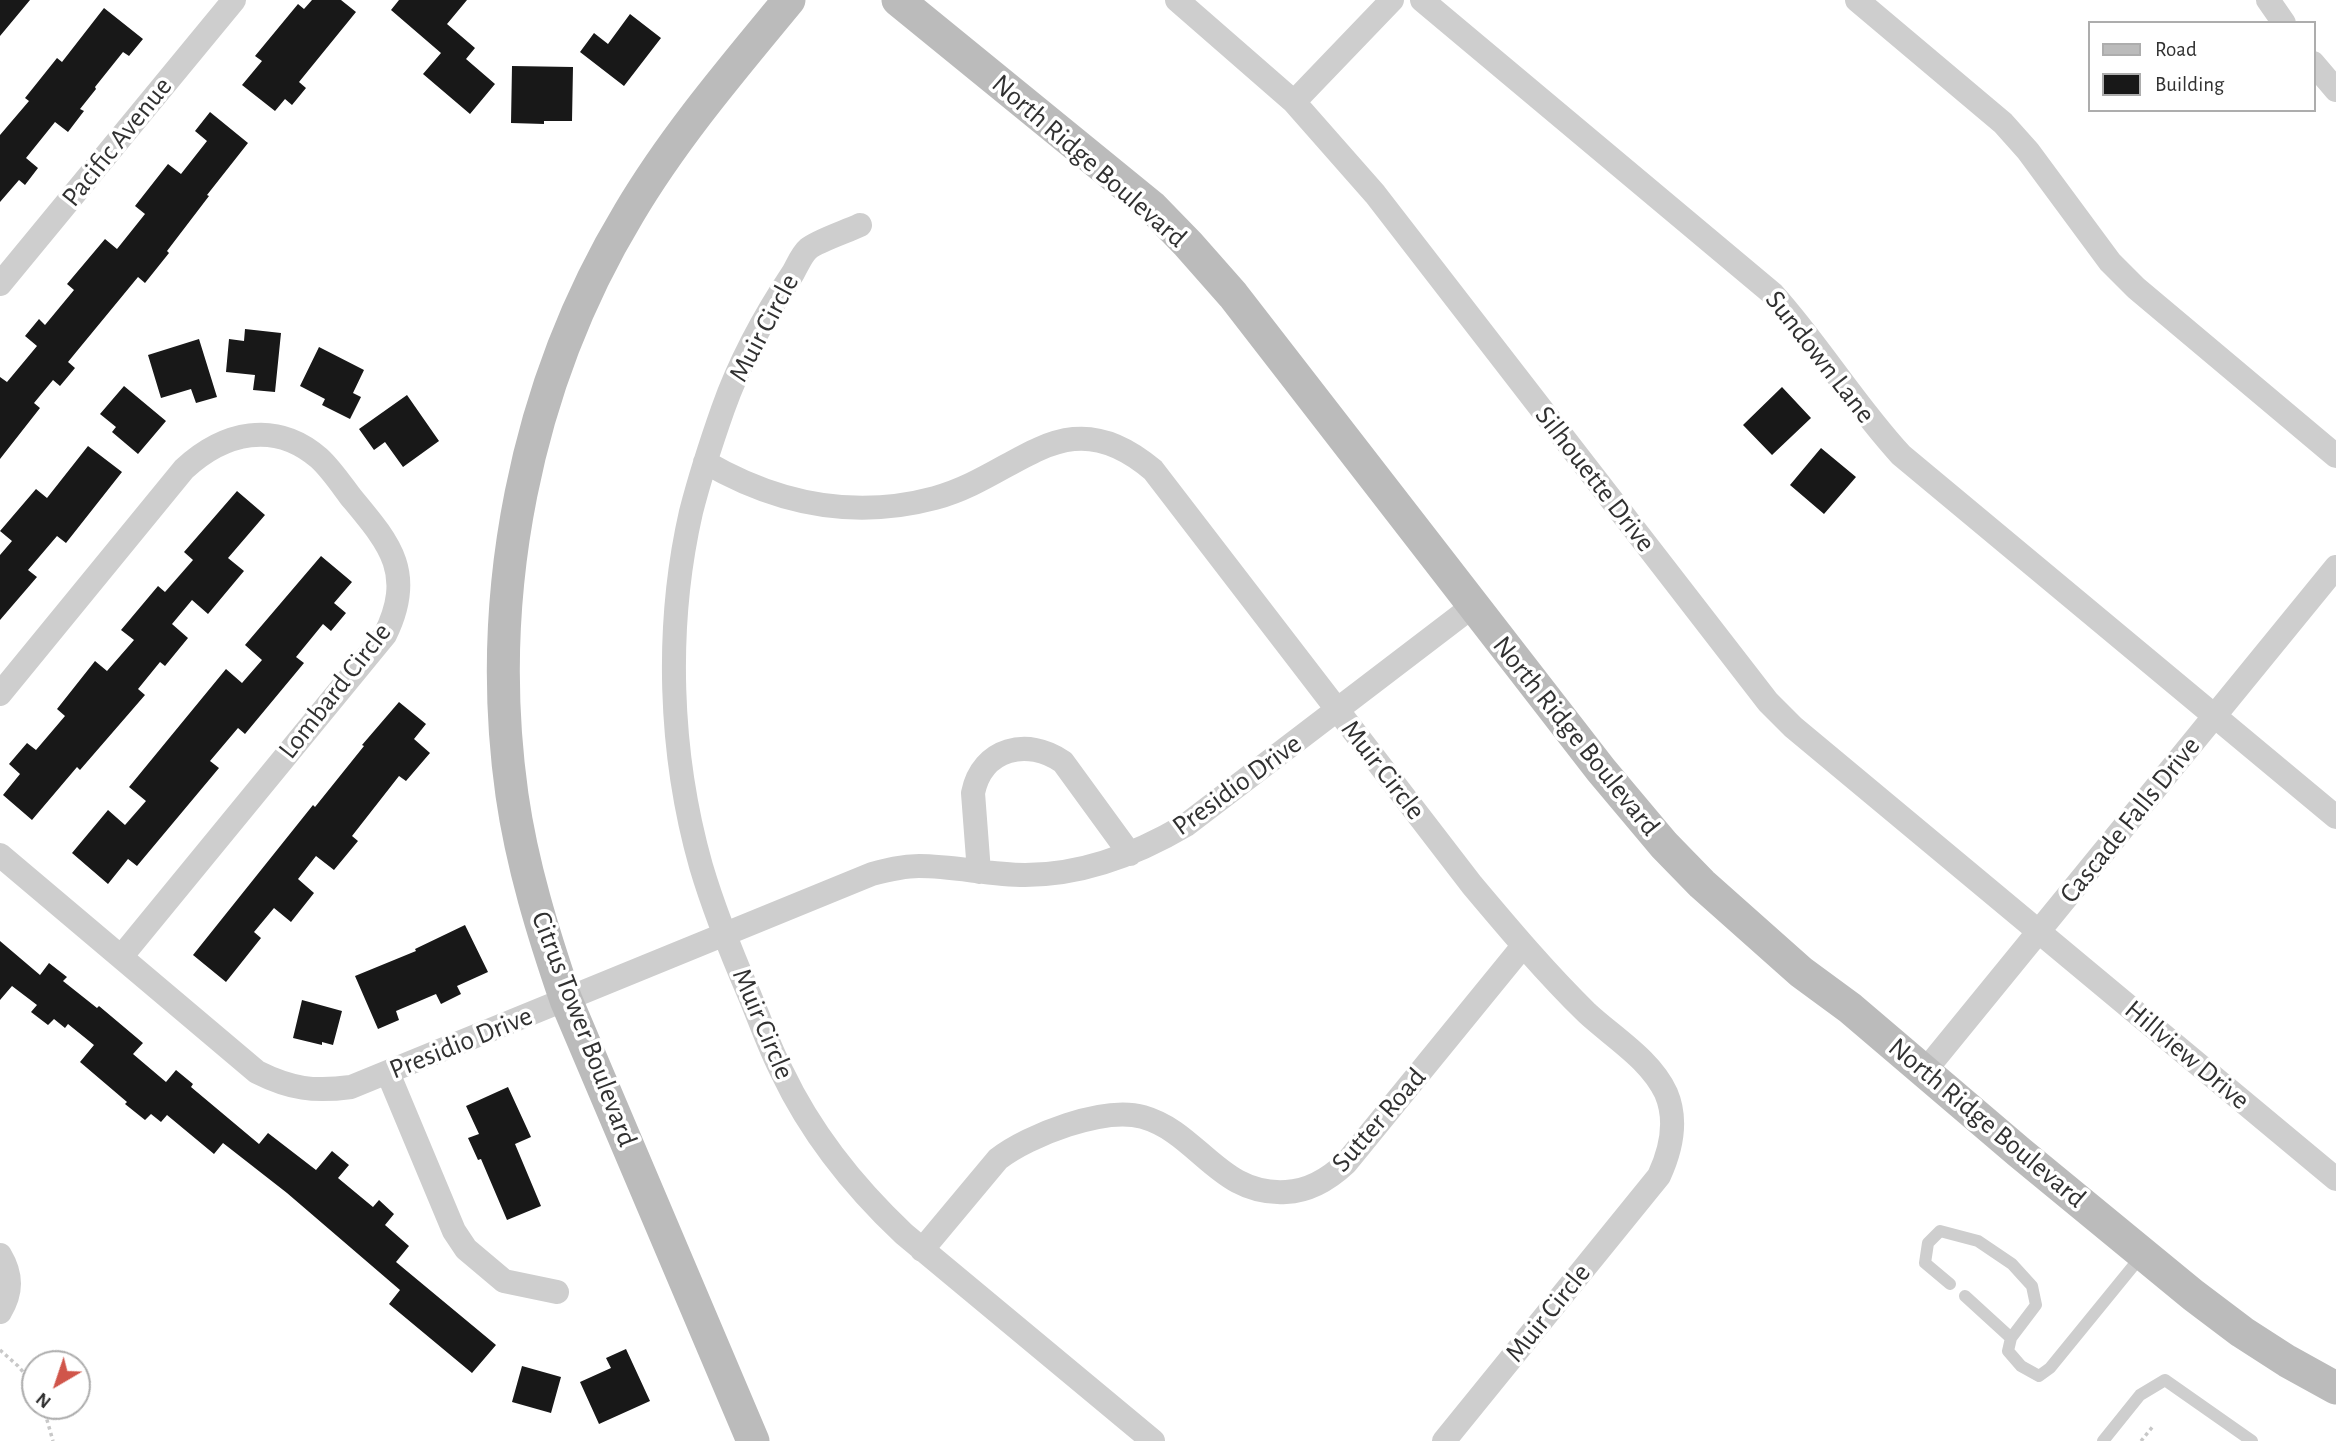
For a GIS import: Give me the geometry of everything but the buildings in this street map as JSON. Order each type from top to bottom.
[{"type":"street","name":"Pacific Avenue","points":[[0,284],[234,0]]},
{"type":"street","name":"Citrus Tower Boulevard","points":[[753,1441],[566,1000],[542,929],[523,856],[512,795],[503,682],[512,546],[524,475],[545,394],[568,334],[596,272],[629,212],[674,145],[789,0]]},
{"type":"street","name":"North Ridge Boulevard","points":[[898,0],[1152,207],[1188,244],[1233,295],[1601,770],[1692,874],[1801,972],[1850,1008],[2143,1254],[2242,1332],[2336,1388]]},
{"type":"street","name":"Silhouette Drive","points":[[1177,0],[1294,102],[1375,194],[1768,702],[1793,727],[2039,932]]},
{"type":"street","points":[[1294,102],[1392,0]]},
{"type":"street","name":"Sundown Lane","points":[[1422,0],[1773,293],[1802,326],[1856,402],[1901,455],[2336,817]]},
{"type":"street","points":[[1857,0],[2003,123],[2028,151],[2110,262],[2136,288],[2336,456]]},
{"type":"street","points":[[2268,0],[2283,21]]},
{"type":"street","points":[[2315,65],[2336,90]]},
{"type":"street","name":"Muir Circle","points":[[860,225],[809,249],[788,280],[750,346],[729,393],[705,462],[691,514],[680,576],[675,626],[674,690],[679,753],[689,816],[701,865],[724,934],[781,1072],[807,1119],[837,1163],[872,1204],[922,1250],[1153,1441]]},
{"type":"street","name":"Lombard Circle","points":[[0,694],[184,470],[201,454],[218,444],[240,437],[262,435],[303,447],[321,459],[382,534],[393,555],[398,576],[398,596],[393,618],[385,635],[121,957]]},
{"type":"street","name":"Muir Circle","points":[[705,462],[762,491],[800,502],[868,508],[925,500],[969,486],[1000,471],[1031,451],[1052,442],[1072,438],[1113,444],[1135,455],[1153,470],[1472,885],[1523,946],[1588,1013],[1643,1061],[1656,1076],[1667,1095],[1673,1135],[1668,1157],[1659,1176],[1444,1441]]},
{"type":"street","name":"Cascade Falls Drive","points":[[1924,1072],[2336,567]]},
{"type":"street","name":"Presidio Drive","points":[[0,855],[257,1072],[279,1083],[301,1089],[325,1091],[351,1087],[872,874],[894,868],[920,866],[1026,875],[1097,865],[1130,854],[1186,825],[1473,606]]},
{"type":"street","points":[[979,872],[973,793],[976,780],[982,768],[993,757],[1007,751],[1037,749],[1063,762],[1130,854]]},
{"type":"street","name":"Hillview Drive","points":[[2039,932],[2336,1179]]},
{"type":"street","name":"Sutter Road","points":[[922,1250],[998,1159],[1030,1140],[1101,1115],[1143,1117],[1162,1125],[1232,1180],[1252,1189],[1274,1193],[1294,1192],[1314,1186],[1331,1177],[1346,1163],[1523,946]]},
{"type":"street","points":[[388,1073],[454,1231],[466,1249],[504,1281],[557,1292]]},
{"type":"street","points":[[0,1255],[8,1268],[11,1284],[8,1299],[0,1312]]},
{"type":"lane","points":[[1950,1284],[1925,1264],[1928,1243],[1940,1231],[1978,1241],[2012,1264],[2032,1286],[2036,1306],[2011,1338],[2007,1351],[2021,1367],[2039,1376],[2050,1368],[2143,1254]]},
{"type":"lane","points":[[1965,1296],[2011,1338]]},
{"type":"lane","points":[[2103,1441],[2140,1395],[2165,1380],[2252,1441]]},
{"type":"path","points":[[0,1350],[21,1370]]},
{"type":"path","points":[[47,1420],[53,1441]]},
{"type":"path","points":[[2141,1441],[2154,1425]]}]
